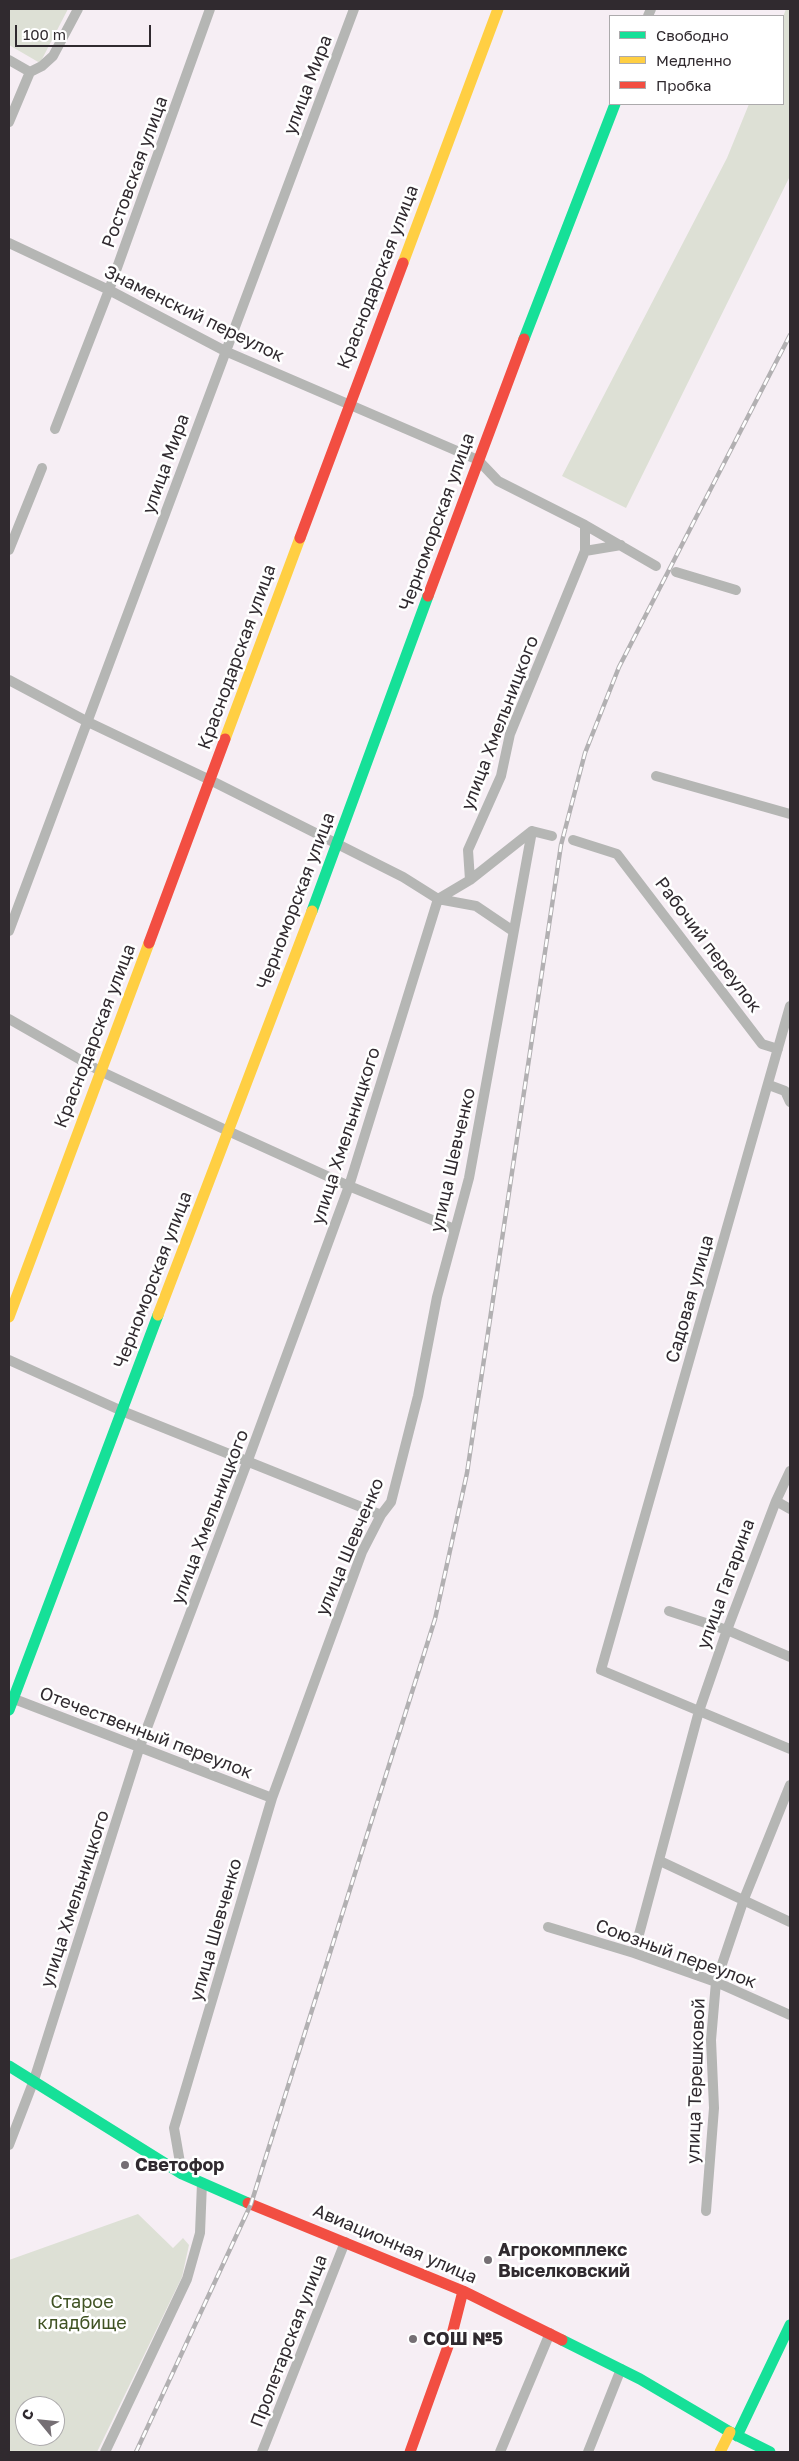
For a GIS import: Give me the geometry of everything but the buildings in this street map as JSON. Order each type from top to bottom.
[{"type":"street","points":[[9,122],[11,109],[30,72],[42,66],[52,56],[78,9]]},
{"type":"street","name":"Ростовская улица","points":[[55,429],[109,290],[210,9]]},
{"type":"street","name":"улица Мира","points":[[9,931],[354,9]]},
{"type":"street","name":"Краснодарская улица","points":[[9,1317],[498,9]]},
{"type":"street","points":[[9,60],[30,72]]},
{"type":"street","name":"Черноморская улица","points":[[9,1710],[11,1698],[337,844],[478,460],[615,105]]},
{"type":"street","name":"Знаменский переулок","points":[[9,243],[109,290],[225,351],[478,460],[498,482],[585,525],[656,566]]},
{"type":"street","points":[[9,550],[42,468]]},
{"type":"street","name":"улица Хмельницкого","points":[[470,880],[468,850],[502,776],[510,734],[585,551],[585,525]]},
{"type":"street","points":[[585,551],[622,545]]},
{"type":"street","points":[[676,572],[736,590]]},
{"type":"street","points":[[9,680],[88,722],[210,780],[403,877],[438,899],[476,906],[513,931]]},
{"type":"street","points":[[656,776],[790,814]]},
{"type":"street","points":[[438,899],[470,880],[532,831],[552,836]]},
{"type":"street","name":"улица Шевченко","points":[[182,2174],[174,2128],[272,1798],[362,1552],[381,1515],[391,1502],[418,1396],[437,1297],[469,1178],[532,831]]},
{"type":"street","name":"Рабочий переулок","points":[[573,840],[618,854],[762,1044],[778,1049]]},
{"type":"street","name":"улица Хмельницкого","points":[[9,2144],[34,2080],[139,1749],[349,1186],[438,899]]},
{"type":"street","name":"Садовая улица","points":[[699,1711],[601,1670],[619,1601],[769,1085],[790,1006]]},
{"type":"street","points":[[9,1019],[100,1071],[349,1186],[454,1229]]},
{"type":"street","points":[[769,1085],[785,1091],[790,1102]]},
{"type":"street","points":[[9,1360],[122,1411],[381,1515]]},
{"type":"street","name":"улица Гагарина","points":[[634,1953],[699,1711],[727,1630],[776,1501],[790,1471]]},
{"type":"street","points":[[776,1501],[790,1509]]},
{"type":"street","points":[[669,1611],[727,1630],[790,1657]]},
{"type":"street","name":"Отечественный переулок","points":[[11,1698],[139,1749],[272,1798]]},
{"type":"street","points":[[699,1711],[790,1749]]},
{"type":"street","name":"улица Терешковой","points":[[706,2211],[714,2108],[711,2040],[716,1982],[744,1899],[790,1785]]},
{"type":"street","points":[[660,1861],[790,1922]]},
{"type":"street","name":"Союзный переулок","points":[[548,1927],[634,1953],[716,1982],[790,2015]]},
{"type":"street","name":"Авиационная улица","points":[[9,2066],[182,2174],[463,2291],[621,2369],[733,2434],[770,2452]]},
{"type":"street","points":[[104,2452],[187,2279],[200,2233],[202,2183]]},
{"type":"street","name":"Пролетарская улица","points":[[262,2452],[345,2242]]},
{"type":"street","points":[[410,2452],[451,2338],[463,2291]]},
{"type":"street","points":[[720,2452],[733,2434],[790,2325]]},
{"type":"street","points":[[500,2452],[550,2333]]},
{"type":"street","points":[[588,2452],[621,2369]]},
{"type":"green space","points":[[9,9],[68,9],[40,63],[9,45]]},
{"type":"green space","points":[[786,9],[790,9],[790,176],[626,508],[562,476],[727,158],[749,105],[784,105],[784,15]]},
{"type":"green space","name":"Старое кладбище","points":[[138,2214],[173,2248],[183,2238],[189,2245],[182,2277],[97,2452],[9,2452],[9,2260]]},
{"type":"railway","points":[[136,2452],[251,2204],[435,1619],[467,1473],[561,845],[585,753],[619,667],[790,335]]},
{"type":"traffic: fast","points":[[524,339],[615,105]]},
{"type":"traffic: fast","points":[[312,911],[428,596]]},
{"type":"traffic: fast","points":[[9,1710],[158,1315]]},
{"type":"traffic: fast","points":[[9,2066],[182,2174],[248,2203]]},
{"type":"traffic: fast","points":[[737,2436],[790,2325]]},
{"type":"traffic: fast","points":[[562,2340],[640,2379],[730,2432],[770,2452]]},
{"type":"traffic: slow","points":[[403,263],[498,9]]},
{"type":"traffic: slow","points":[[225,739],[300,538]]},
{"type":"traffic: slow","points":[[158,1315],[312,911]]},
{"type":"traffic: slow","points":[[9,1317],[149,943]]},
{"type":"traffic: slow","points":[[720,2452],[730,2432]]},
{"type":"traffic: jam","points":[[300,538],[403,263]]},
{"type":"traffic: jam","points":[[428,596],[524,339]]},
{"type":"traffic: jam","points":[[149,943],[225,739]]},
{"type":"traffic: jam","points":[[248,2203],[463,2291],[562,2340]]},
{"type":"traffic: jam","points":[[410,2452],[451,2338],[463,2291]]},
{"type":"place","name":"Светофор","points":[[125,2165]]},
{"type":"place","name":"Агрокомплекс Выселковский","points":[[488,2260]]},
{"type":"place","name":"СОШ №5","points":[[413,2339]]}]
